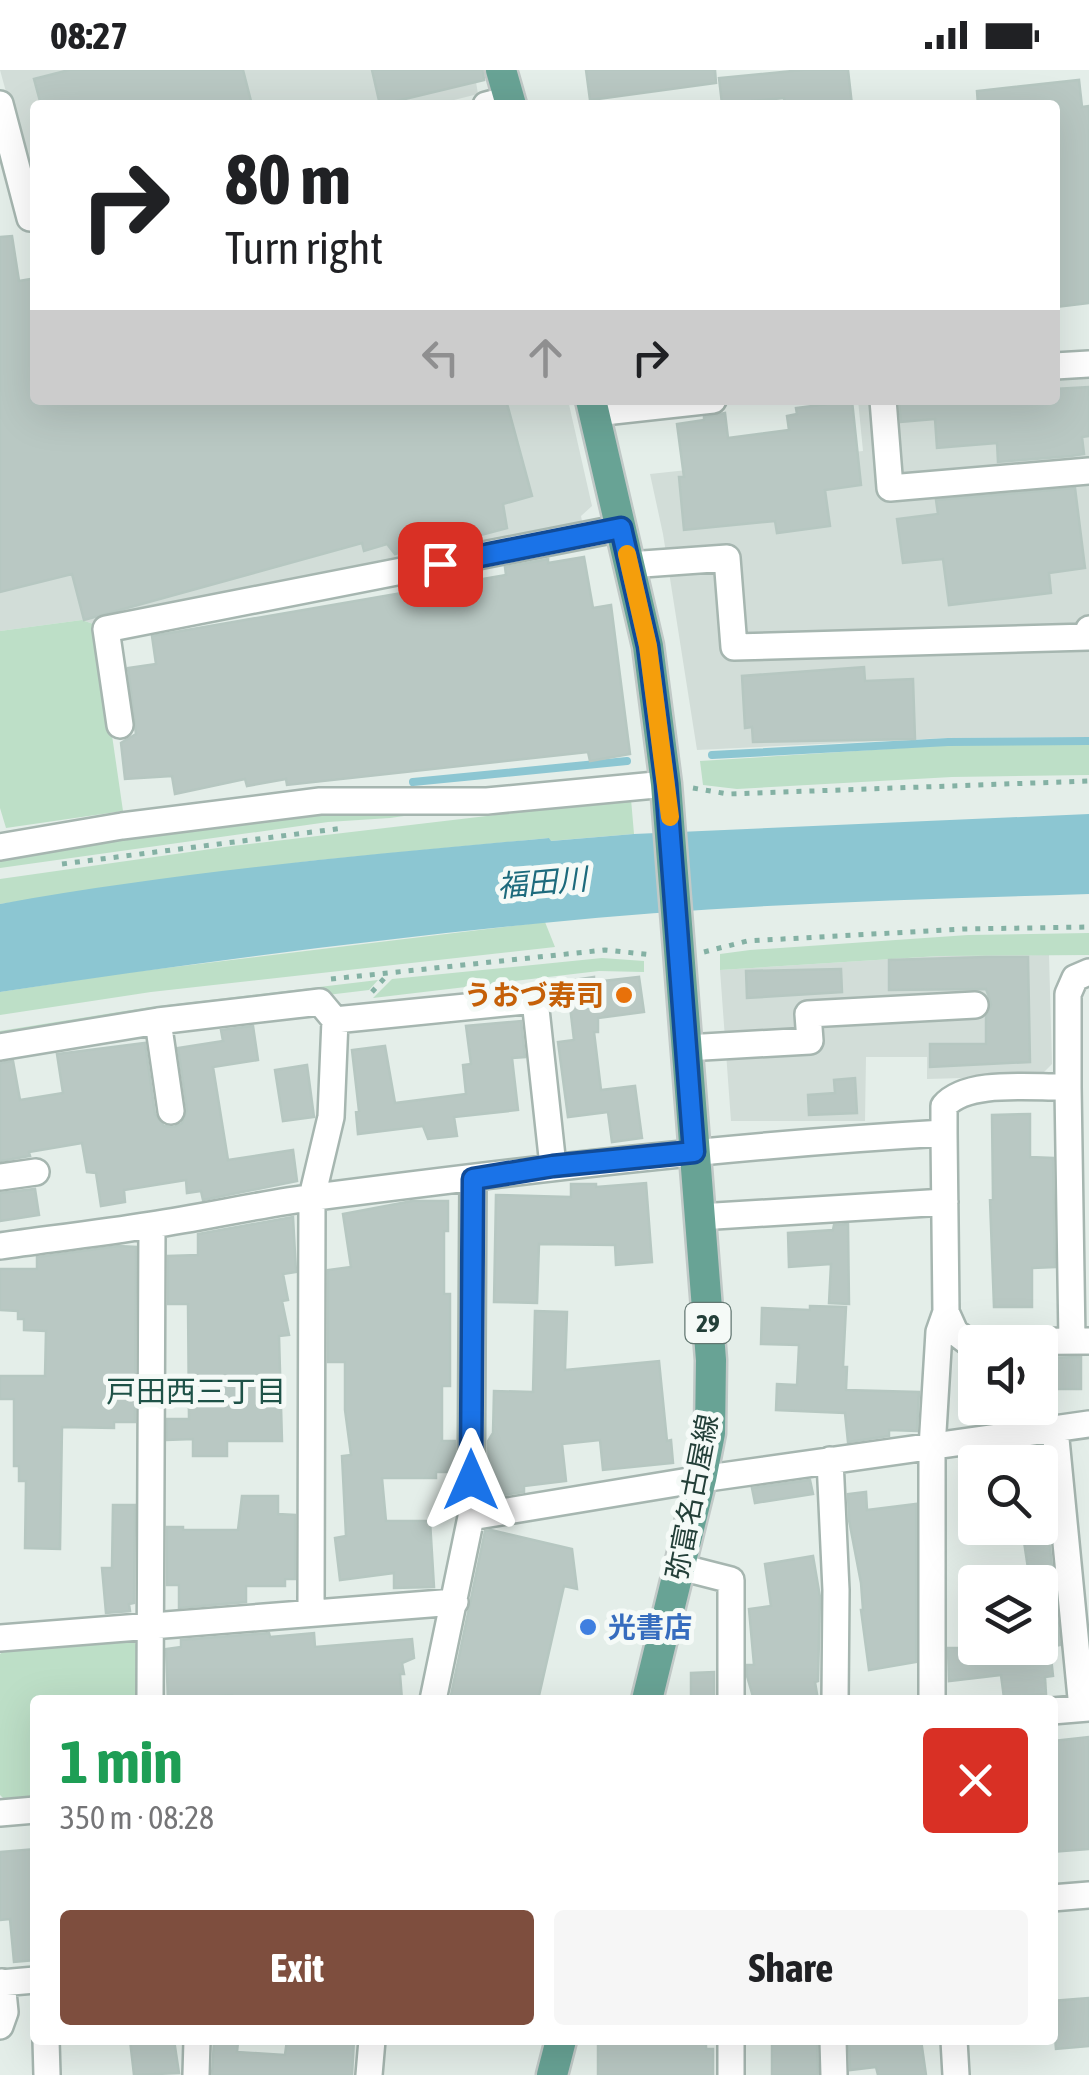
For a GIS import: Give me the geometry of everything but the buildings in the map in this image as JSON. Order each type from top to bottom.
[{"type":"main road","name":"弥富名古屋線","points":[[593,407],[648,646],[670,816],[711,1360],[710,1433],[702,1479],[647,1695]]},
{"type":"main road","points":[[552,2075],[560,2045]]},
{"type":"street","points":[[0,104],[30,211]]},
{"type":"street","points":[[1060,366],[1089,364]]},
{"type":"street","points":[[593,407],[627,405]]},
{"type":"street","points":[[883,405],[890,488],[1089,472]]},
{"type":"street","points":[[120,725],[106,629],[621,528]]},
{"type":"street","points":[[629,565],[726,558],[734,647],[1088,637],[1089,629]]},
{"type":"street","points":[[0,847],[122,826],[320,801],[487,800],[666,784]]},
{"type":"street","points":[[946,1312],[955,1332],[968,1342],[1080,1341],[1068,1087],[1068,994],[1075,978],[1089,972]]},
{"type":"street","points":[[336,1020],[535,1000],[553,1166]]},
{"type":"street","points":[[0,1047],[320,1002],[336,1020],[331,1117],[312,1198],[312,1612]]},
{"type":"street","points":[[686,1048],[810,1041],[808,1014],[975,1005]]},
{"type":"street","points":[[158,1022],[171,1111]]},
{"type":"street","points":[[932,1695],[932,1448],[938,1332],[946,1312],[944,1106],[953,1096],[972,1090],[1068,1087]]},
{"type":"street","points":[[0,1246],[553,1166],[944,1133]]},
{"type":"street","points":[[0,1177],[36,1172]]},
{"type":"street","points":[[434,1695],[470,1518],[473,1179]]},
{"type":"street","points":[[700,1218],[945,1202]]},
{"type":"street","points":[[150,1695],[152,1225]]},
{"type":"street","points":[[470,1518],[702,1479],[1089,1424]]},
{"type":"street","points":[[1055,1429],[1086,1708],[1058,1710]]},
{"type":"street","points":[[830,1460],[836,1590],[834,1695]]},
{"type":"street","points":[[680,1567],[730,1580],[731,1695]]},
{"type":"street","points":[[0,1638],[454,1602]]},
{"type":"street","points":[[0,1813],[30,1810]]},
{"type":"street","points":[[1058,1898],[1089,1895]]},
{"type":"street","points":[[0,2026],[5,2012],[1,1982],[30,1980]]},
{"type":"street","points":[[46,2045],[46,2075]]},
{"type":"street","points":[[196,2075],[197,2045]]},
{"type":"street","points":[[369,2075],[372,2045]]},
{"type":"street","points":[[731,2075],[732,2045]]},
{"type":"street","points":[[833,2045],[834,2075]]},
{"type":"street","points":[[954,2045],[956,2075]]},
{"type":"path","points":[[666,784],[728,794],[1089,780]]},
{"type":"path","points":[[56,865],[344,828]]},
{"type":"path","points":[[315,981],[605,950],[679,949],[746,941],[964,928],[1089,927]]},
{"type":"path","points":[[354,995],[374,992],[389,972]]},
{"type":"shaded area","points":[[0,70],[474,70],[478,94],[454,100],[30,100],[30,179]]},
{"type":"shaded area","points":[[0,371],[30,396],[30,405],[569,405],[592,506],[581,516],[584,531],[96,625],[82,620],[0,631]]},
{"type":"shaded area","points":[[1089,377],[1089,737],[946,738],[697,750],[650,474],[863,451],[858,405],[1060,405],[1060,380]]},
{"type":"shaded area","points":[[1049,955],[1052,1064],[1040,1076],[927,1079],[927,1057],[866,1057],[865,1121],[731,1121],[720,970],[939,956]]},
{"type":"green space","points":[[82,620],[96,625],[123,811],[6,828],[0,808],[0,631]]},
{"type":"green space","points":[[1089,744],[1089,775],[952,777],[737,789],[703,785],[700,761],[949,745]]},
{"type":"green space","points":[[631,799],[634,834],[550,841],[549,838],[310,861],[0,904],[0,879],[232,846]]},
{"type":"green space","points":[[349,806],[446,810],[328,822],[0,868],[0,857],[109,838]]},
{"type":"green space","points":[[545,922],[555,947],[151,992],[0,1015],[0,992],[116,974]]},
{"type":"green space","points":[[1089,933],[1089,955],[939,956],[720,970],[720,954],[750,950],[968,935]]},
{"type":"green space","points":[[602,958],[644,961],[644,972],[599,971],[373,998],[392,979]]},
{"type":"green space","points":[[378,980],[369,990],[159,1015],[0,1040],[0,1031],[150,1007]]},
{"type":"green space","points":[[133,1640],[140,1651],[139,1695],[30,1695],[30,1797],[4,1799],[0,1795],[0,1654],[7,1648]]},
{"type":"water","name":"福田川","points":[[1089,814],[1089,894],[816,904],[611,917],[339,946],[0,992],[0,904],[68,892],[274,865],[549,838],[551,841]]},
{"type":"waterway","points":[[712,755],[948,742],[1089,741]]},
{"type":"waterway","points":[[413,782],[627,761]]},
{"type":"slow traffic","points":[[627,554],[648,646],[670,817]]},
{"type":"place","name":"うおづ寿司","points":[[624,995]]},
{"type":"place","name":"光書店","points":[[588,1627]]},
{"type":"district","name":"戸田西三丁目","points":[[196,1391]]},
{"type":"route","points":[[440,564],[621,528],[648,646],[670,816],[694,1152],[553,1166],[473,1179],[471,1480]]}]
